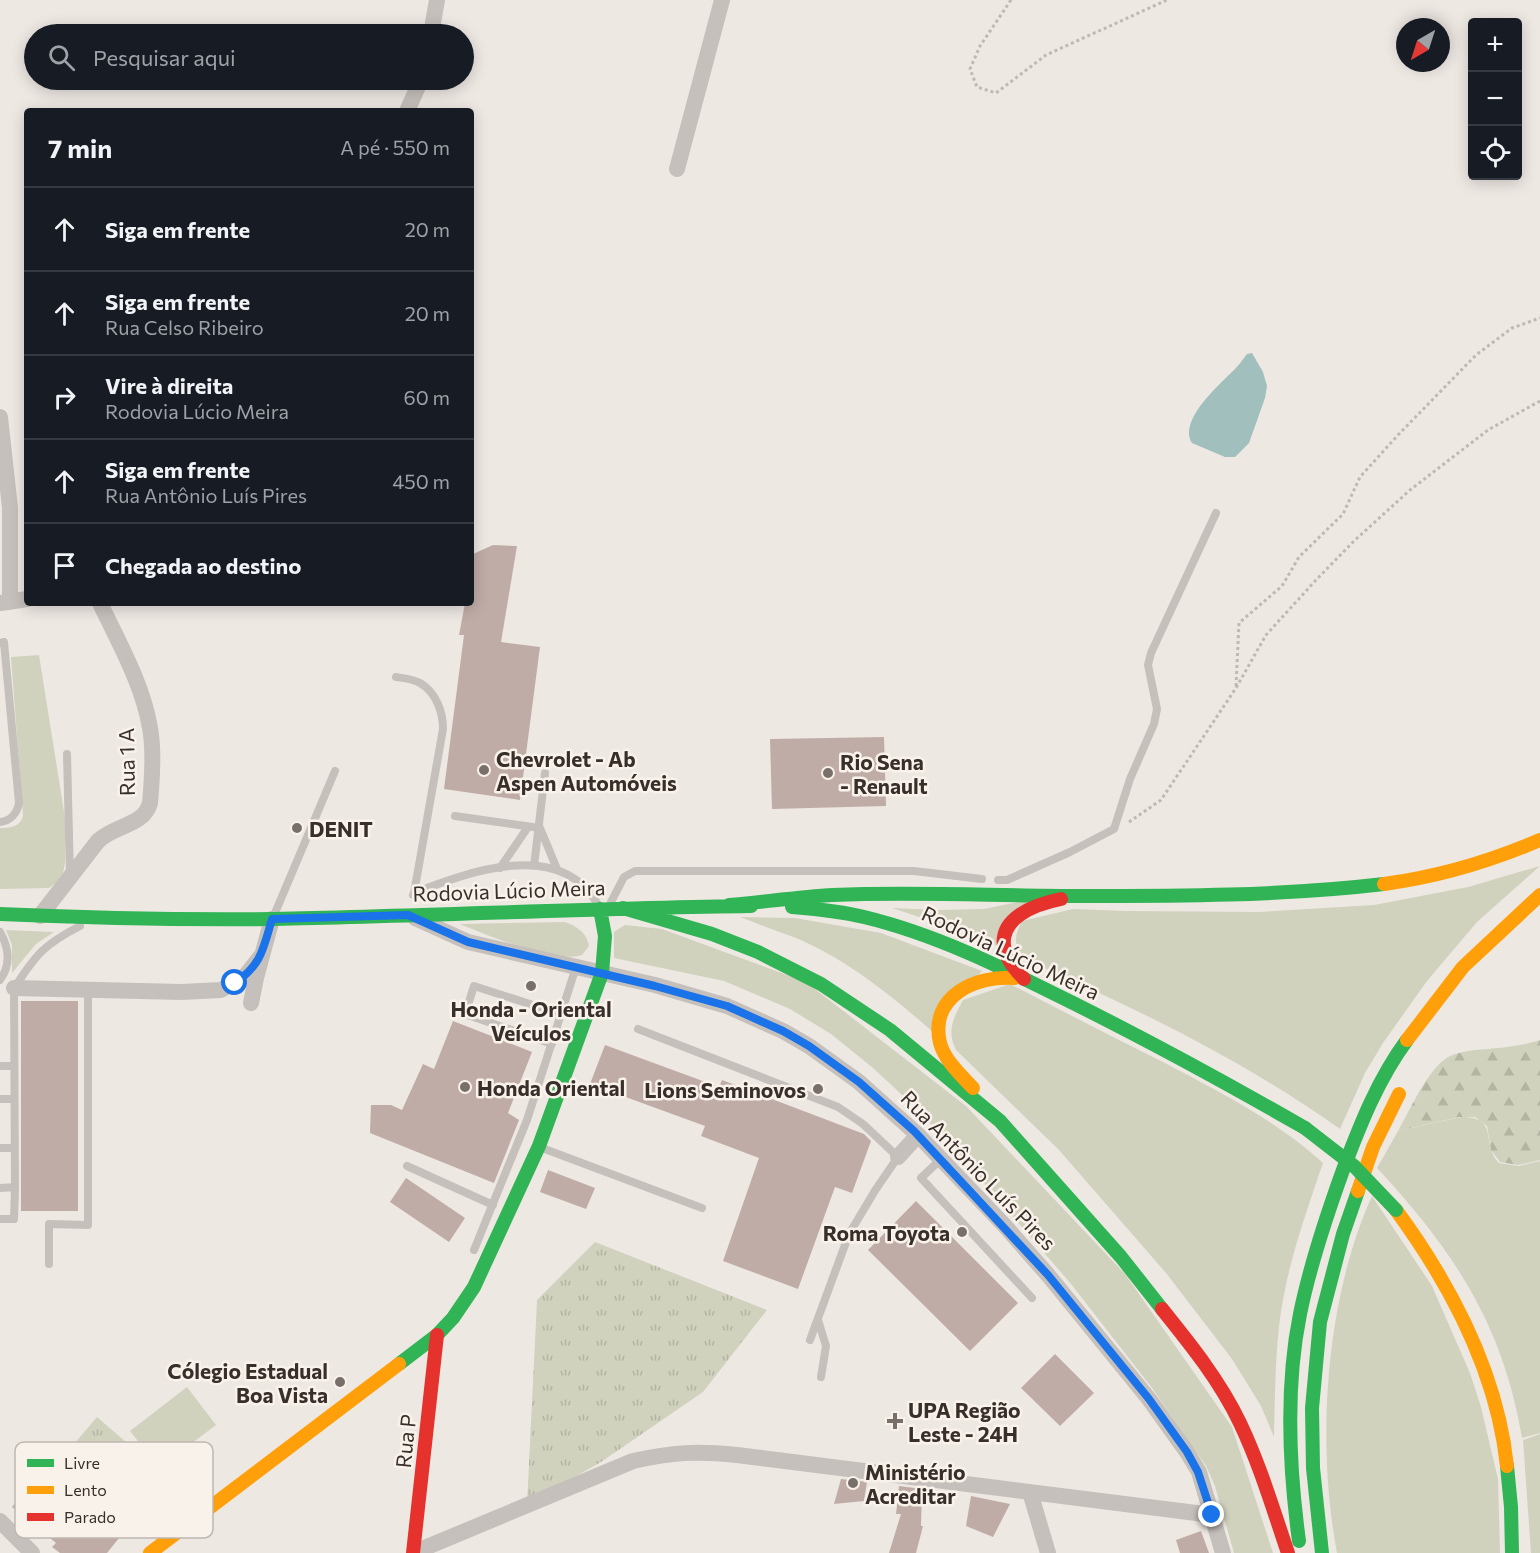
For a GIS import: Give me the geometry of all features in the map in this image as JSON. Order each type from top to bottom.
[{"type":"main road","points":[[729,905],[832,895],[1008,887],[1074,896],[1265,893],[1338,889],[1414,880],[1510,853],[1540,840]]},
{"type":"main road","points":[[1301,1553],[1292,1487],[1293,1366],[1300,1315],[1324,1222],[1358,1130],[1393,1059],[1463,967],[1540,895]]},
{"type":"main road","points":[[1025,980],[1005,952],[1005,935],[1010,926],[1015,919],[1031,907],[1074,896]]},
{"type":"main road","name":"Rodovia Lúcio Meira","points":[[0,914],[272,919],[729,905],[806,908],[842,912],[905,927],[974,954],[1101,1017],[1305,1128],[1358,1169],[1381,1192],[1422,1245],[1449,1291],[1487,1376],[1507,1467],[1512,1553]]},
{"type":"main road","points":[[213,1505],[437,1335],[453,1318],[474,1287],[539,1146],[602,973],[610,908],[650,914],[712,934],[758,952],[821,984],[890,1030],[1000,1121]]},
{"type":"main road","points":[[1025,980],[995,975],[971,982],[959,991],[941,1015],[939,1027],[943,1050],[1000,1121],[1121,1257],[1194,1348],[1219,1384],[1240,1422],[1257,1461],[1288,1553]]},
{"type":"main road","points":[[1322,1553],[1313,1468],[1312,1408],[1320,1322],[1343,1234],[1373,1147],[1405,1081]]},
{"type":"main road","name":"Rua P","points":[[414,1552],[437,1335]]},
{"type":"main road","points":[[150,1553],[170,1538]]},
{"type":"street","points":[[433,24],[437,0]]},
{"type":"street","points":[[677,169],[722,0]]},
{"type":"street","points":[[408,108],[416,90]]},
{"type":"street","points":[[0,417],[10,508],[5,603],[24,600]]},
{"type":"street","name":"Rua 1 A","points":[[39,916],[104,836],[141,818],[148,810],[150,803],[151,730],[145,707],[126,659],[101,606]]},
{"type":"street","name":"Rua Antônio Luís Pires","points":[[408,915],[468,942],[700,997],[783,1031],[837,1065],[918,1134],[1048,1275],[1149,1399],[1193,1462],[1206,1492],[1223,1553]]},
{"type":"street","points":[[251,1003],[272,919]]},
{"type":"street","points":[[5,985],[88,990],[183,992],[221,990],[246,975],[261,956]]},
{"type":"street","points":[[898,1157],[918,1134]]},
{"type":"street","points":[[414,1552],[633,1461],[665,1453],[700,1452],[737,1455],[1212,1515]]},
{"type":"street","points":[[1030,1491],[1048,1553]]},
{"type":"street","points":[[0,1521],[15,1536]]},
{"type":"street","points":[[17,1538],[32,1553]]},
{"type":"lane","points":[[414,894],[466,875],[500,868],[534,866],[557,869],[610,908],[624,877],[635,871],[914,871],[977,879],[1008,887],[1114,829],[1130,779],[1154,724],[1157,709],[1148,665],[1151,653],[1216,513]]},
{"type":"lane","points":[[0,643],[4,642],[19,803],[11,818],[0,822]]},
{"type":"lane","points":[[396,677],[415,680],[427,688],[436,699],[443,720],[414,894],[408,915]]},
{"type":"lane","points":[[67,754],[70,879]]},
{"type":"lane","points":[[272,919],[335,771]]},
{"type":"lane","points":[[534,866],[545,773]]},
{"type":"lane","points":[[455,816],[540,828]]},
{"type":"lane","points":[[500,868],[528,827]]},
{"type":"lane","points":[[540,828],[557,869]]},
{"type":"lane","points":[[5,985],[49,943],[100,916]]},
{"type":"lane","points":[[0,932],[8,957],[5,985],[14,1066],[15,1188],[14,1219],[0,1219]]},
{"type":"lane","points":[[474,1250],[527,1120],[576,968]]},
{"type":"lane","points":[[552,1044],[465,1014],[474,986],[561,1014]]},
{"type":"lane","points":[[49,1264],[49,1224],[88,1225],[88,990]]},
{"type":"lane","points":[[638,1029],[838,1107],[863,1124],[898,1157],[849,1234],[810,1340]]},
{"type":"lane","points":[[0,1066],[14,1066]]},
{"type":"lane","points":[[0,1099],[14,1099]]},
{"type":"lane","points":[[539,1146],[702,1208]]},
{"type":"lane","points":[[0,1148],[14,1148]]},
{"type":"lane","points":[[941,1159],[921,1178],[1032,1298]]},
{"type":"lane","points":[[408,1166],[493,1205]]},
{"type":"lane","points":[[0,1188],[15,1188]]},
{"type":"lane","points":[[818,1319],[826,1346],[820,1377]]},
{"type":"path","points":[[1011,0],[980,46],[970,69],[977,87],[996,93],[1046,55],[1167,0]]},
{"type":"path","points":[[1236,688],[1239,623],[1282,586],[1299,556],[1343,514],[1360,477],[1476,355],[1512,328],[1540,318]]},
{"type":"path","points":[[1114,829],[1133,821],[1161,800],[1236,688],[1266,635],[1354,541],[1410,490],[1488,430],[1540,401]]},
{"type":"green space","points":[[39,655],[65,818],[65,863],[63,873],[49,888],[0,889],[0,828],[17,825],[23,816],[11,657]]},
{"type":"green space","points":[[1540,866],[1477,922],[1427,981],[1383,1043],[1365,1073],[1340,1129],[1230,1059],[1153,1019],[1028,960],[1019,951],[1016,940],[1022,921],[1073,909],[1259,912],[1374,905],[1468,887]]},
{"type":"green space","points":[[1033,899],[1000,947],[965,932],[892,908],[984,909]]},
{"type":"green space","points":[[740,917],[795,918],[881,933],[982,971],[933,1032],[885,992],[833,956],[796,938]]},
{"type":"green space","points":[[565,922],[577,928],[586,937],[589,946],[582,955],[556,956],[539,952],[460,924]]},
{"type":"green space","points":[[625,925],[662,929],[806,982],[966,1106],[1125,1274],[1232,1427],[1273,1553],[1234,1553],[1215,1486],[1206,1466],[1152,1388],[1071,1284],[959,1154],[914,1106],[873,1068],[831,1034],[790,1009],[724,981],[614,958],[614,932]]},
{"type":"green space","points":[[6,930],[54,932],[36,944],[12,973],[12,945]]},
{"type":"green space","points":[[1010,984],[1225,1095],[1286,1133],[1323,1163],[1296,1244],[1282,1306],[1277,1354],[1274,1437],[1261,1406],[1232,1359],[1166,1273],[1059,1150],[956,1050],[951,1030],[963,1000]]},
{"type":"green space","points":[[1540,1040],[1540,1160],[1518,1165],[1500,1162],[1491,1150],[1487,1126],[1475,1117],[1459,1117],[1398,1131],[1426,1081],[1440,1063],[1448,1057],[1468,1051],[1516,1046]]},
{"type":"green space","points":[[1461,1117],[1481,1121],[1488,1132],[1491,1147],[1499,1163],[1519,1166],[1540,1161],[1540,1433],[1522,1438],[1502,1360],[1471,1292],[1452,1260],[1429,1229],[1377,1168],[1398,1131]]},
{"type":"green space","points":[[1372,1196],[1432,1286],[1470,1373],[1481,1407],[1498,1479],[1500,1553],[1337,1553],[1327,1465],[1326,1419],[1329,1372],[1344,1280],[1356,1237]]},
{"type":"green space","points":[[595,1242],[767,1310],[703,1392],[601,1462],[527,1504],[537,1300]]},
{"type":"green space","points":[[187,1387],[216,1425],[193,1442],[139,1442],[130,1431]]},
{"type":"green space","points":[[97,1417],[126,1442],[76,1442]]},
{"type":"green space","points":[[1540,1434],[1540,1553],[1531,1553],[1523,1440]]},
{"type":"water","points":[[1252,353],[1263,372],[1267,386],[1249,443],[1235,457],[1225,457],[1192,443],[1189,434],[1195,413],[1247,354]]},
{"type":"building","points":[[493,545],[517,546],[501,642],[540,647],[520,800],[444,789],[464,635],[459,635],[464,606],[474,606],[474,554]]},
{"type":"building","name":"Rio Sena - Renault","points":[[884,737],[886,806],[772,809],[770,739]]},
{"type":"building","points":[[21,1001],[78,1001],[78,1211],[21,1211]]},
{"type":"building","name":"Honda Oriental","points":[[453,1021],[532,1052],[508,1113],[519,1120],[494,1183],[370,1133],[371,1105],[391,1105],[402,1110],[423,1064],[434,1069]]},
{"type":"building","points":[[605,1045],[719,1087],[722,1080],[864,1134],[871,1141],[852,1193],[835,1187],[798,1289],[723,1261],[759,1158],[701,1136],[705,1126],[590,1084]]},
{"type":"building","points":[[548,1170],[595,1188],[586,1209],[540,1192]]},
{"type":"building","points":[[406,1178],[465,1218],[449,1242],[390,1202]]},
{"type":"building","points":[[916,1201],[1018,1303],[970,1351],[868,1250]]},
{"type":"building","points":[[1055,1354],[1094,1393],[1060,1426],[1021,1388]]},
{"type":"building","points":[[841,1479],[867,1482],[864,1501],[834,1504]]},
{"type":"building","points":[[899,1486],[922,1489],[921,1526],[923,1526],[916,1553],[889,1553],[901,1514],[896,1514]]},
{"type":"building","points":[[971,1496],[1010,1504],[993,1537],[966,1526]]},
{"type":"building","points":[[1201,1531],[1209,1553],[1180,1553],[1176,1540]]},
{"type":"building","points":[[50,1538],[119,1538],[107,1553],[60,1553],[52,1547],[56,1543]]},
{"type":"traffic: fast","points":[[729,905],[863,894],[1191,895],[1307,891],[1384,884]]},
{"type":"traffic: fast","points":[[0,914],[273,919],[751,906]]},
{"type":"traffic: fast","points":[[792,907],[864,917],[919,934],[973,955],[1026,979],[1135,1035],[1305,1128]]},
{"type":"traffic: fast","points":[[623,908],[712,934],[758,952],[821,984],[890,1030],[1000,1121],[1121,1257],[1162,1309]]},
{"type":"traffic: fast","points":[[399,1364],[437,1335],[453,1318],[474,1287],[539,1146],[602,973],[605,936],[600,909]]},
{"type":"traffic: fast","points":[[1299,1541],[1291,1456],[1290,1399],[1300,1314],[1319,1241],[1349,1153],[1378,1086],[1407,1040]]},
{"type":"traffic: fast","points":[[1305,1128],[1354,1166],[1396,1210]]},
{"type":"traffic: fast","points":[[1322,1553],[1313,1468],[1312,1408],[1320,1322],[1343,1234],[1358,1191]]},
{"type":"traffic: fast","points":[[1507,1466],[1512,1553]]},
{"type":"traffic: slow","points":[[1384,884],[1464,867],[1540,840]]},
{"type":"traffic: slow","points":[[1407,1040],[1463,967],[1540,895]]},
{"type":"traffic: slow","points":[[973,1088],[942,1050],[938,1027],[942,1013],[949,1001],[971,985],[985,980],[1015,978]]},
{"type":"traffic: slow","points":[[1358,1191],[1373,1147],[1399,1094]]},
{"type":"traffic: slow","points":[[1396,1210],[1453,1299],[1482,1363],[1502,1431],[1507,1466]]},
{"type":"traffic: slow","points":[[213,1505],[399,1364]]},
{"type":"traffic: slow","points":[[150,1553],[170,1538]]},
{"type":"traffic: jam","points":[[1024,979],[1006,955],[1004,939],[1006,930],[1020,914],[1061,899]]},
{"type":"traffic: jam","points":[[1162,1309],[1204,1364],[1240,1423],[1266,1487],[1288,1553]]},
{"type":"traffic: jam","points":[[413,1553],[437,1335]]},
{"type":"place","name":"Chevrolet - Ab Aspen Automóveis","points":[[484,770]]},
{"type":"place","name":"Rio Sena - Renault","points":[[828,773]]},
{"type":"place","name":"DENIT","points":[[297,828]]},
{"type":"place","name":"Honda - Oriental Veículos","points":[[531,986]]},
{"type":"place","name":"Honda Oriental","points":[[465,1087]]},
{"type":"place","name":"Lions Seminovos","points":[[818,1089]]},
{"type":"place","name":"Roma Toyota","points":[[962,1232]]},
{"type":"place","name":"Cólegio Estadual Boa Vista","points":[[340,1382]]},
{"type":"place","name":"UPA Região Leste - 24H","points":[[895,1421]]},
{"type":"place","name":"Ministério Acreditar","points":[[853,1483]]},
{"type":"route","points":[[235,983],[246,975],[261,956],[272,919],[408,915],[468,942],[691,994],[755,1017],[783,1031],[837,1065],[886,1105],[918,1134],[1005,1226],[1048,1275],[1174,1432],[1198,1472],[1212,1515]]}]
